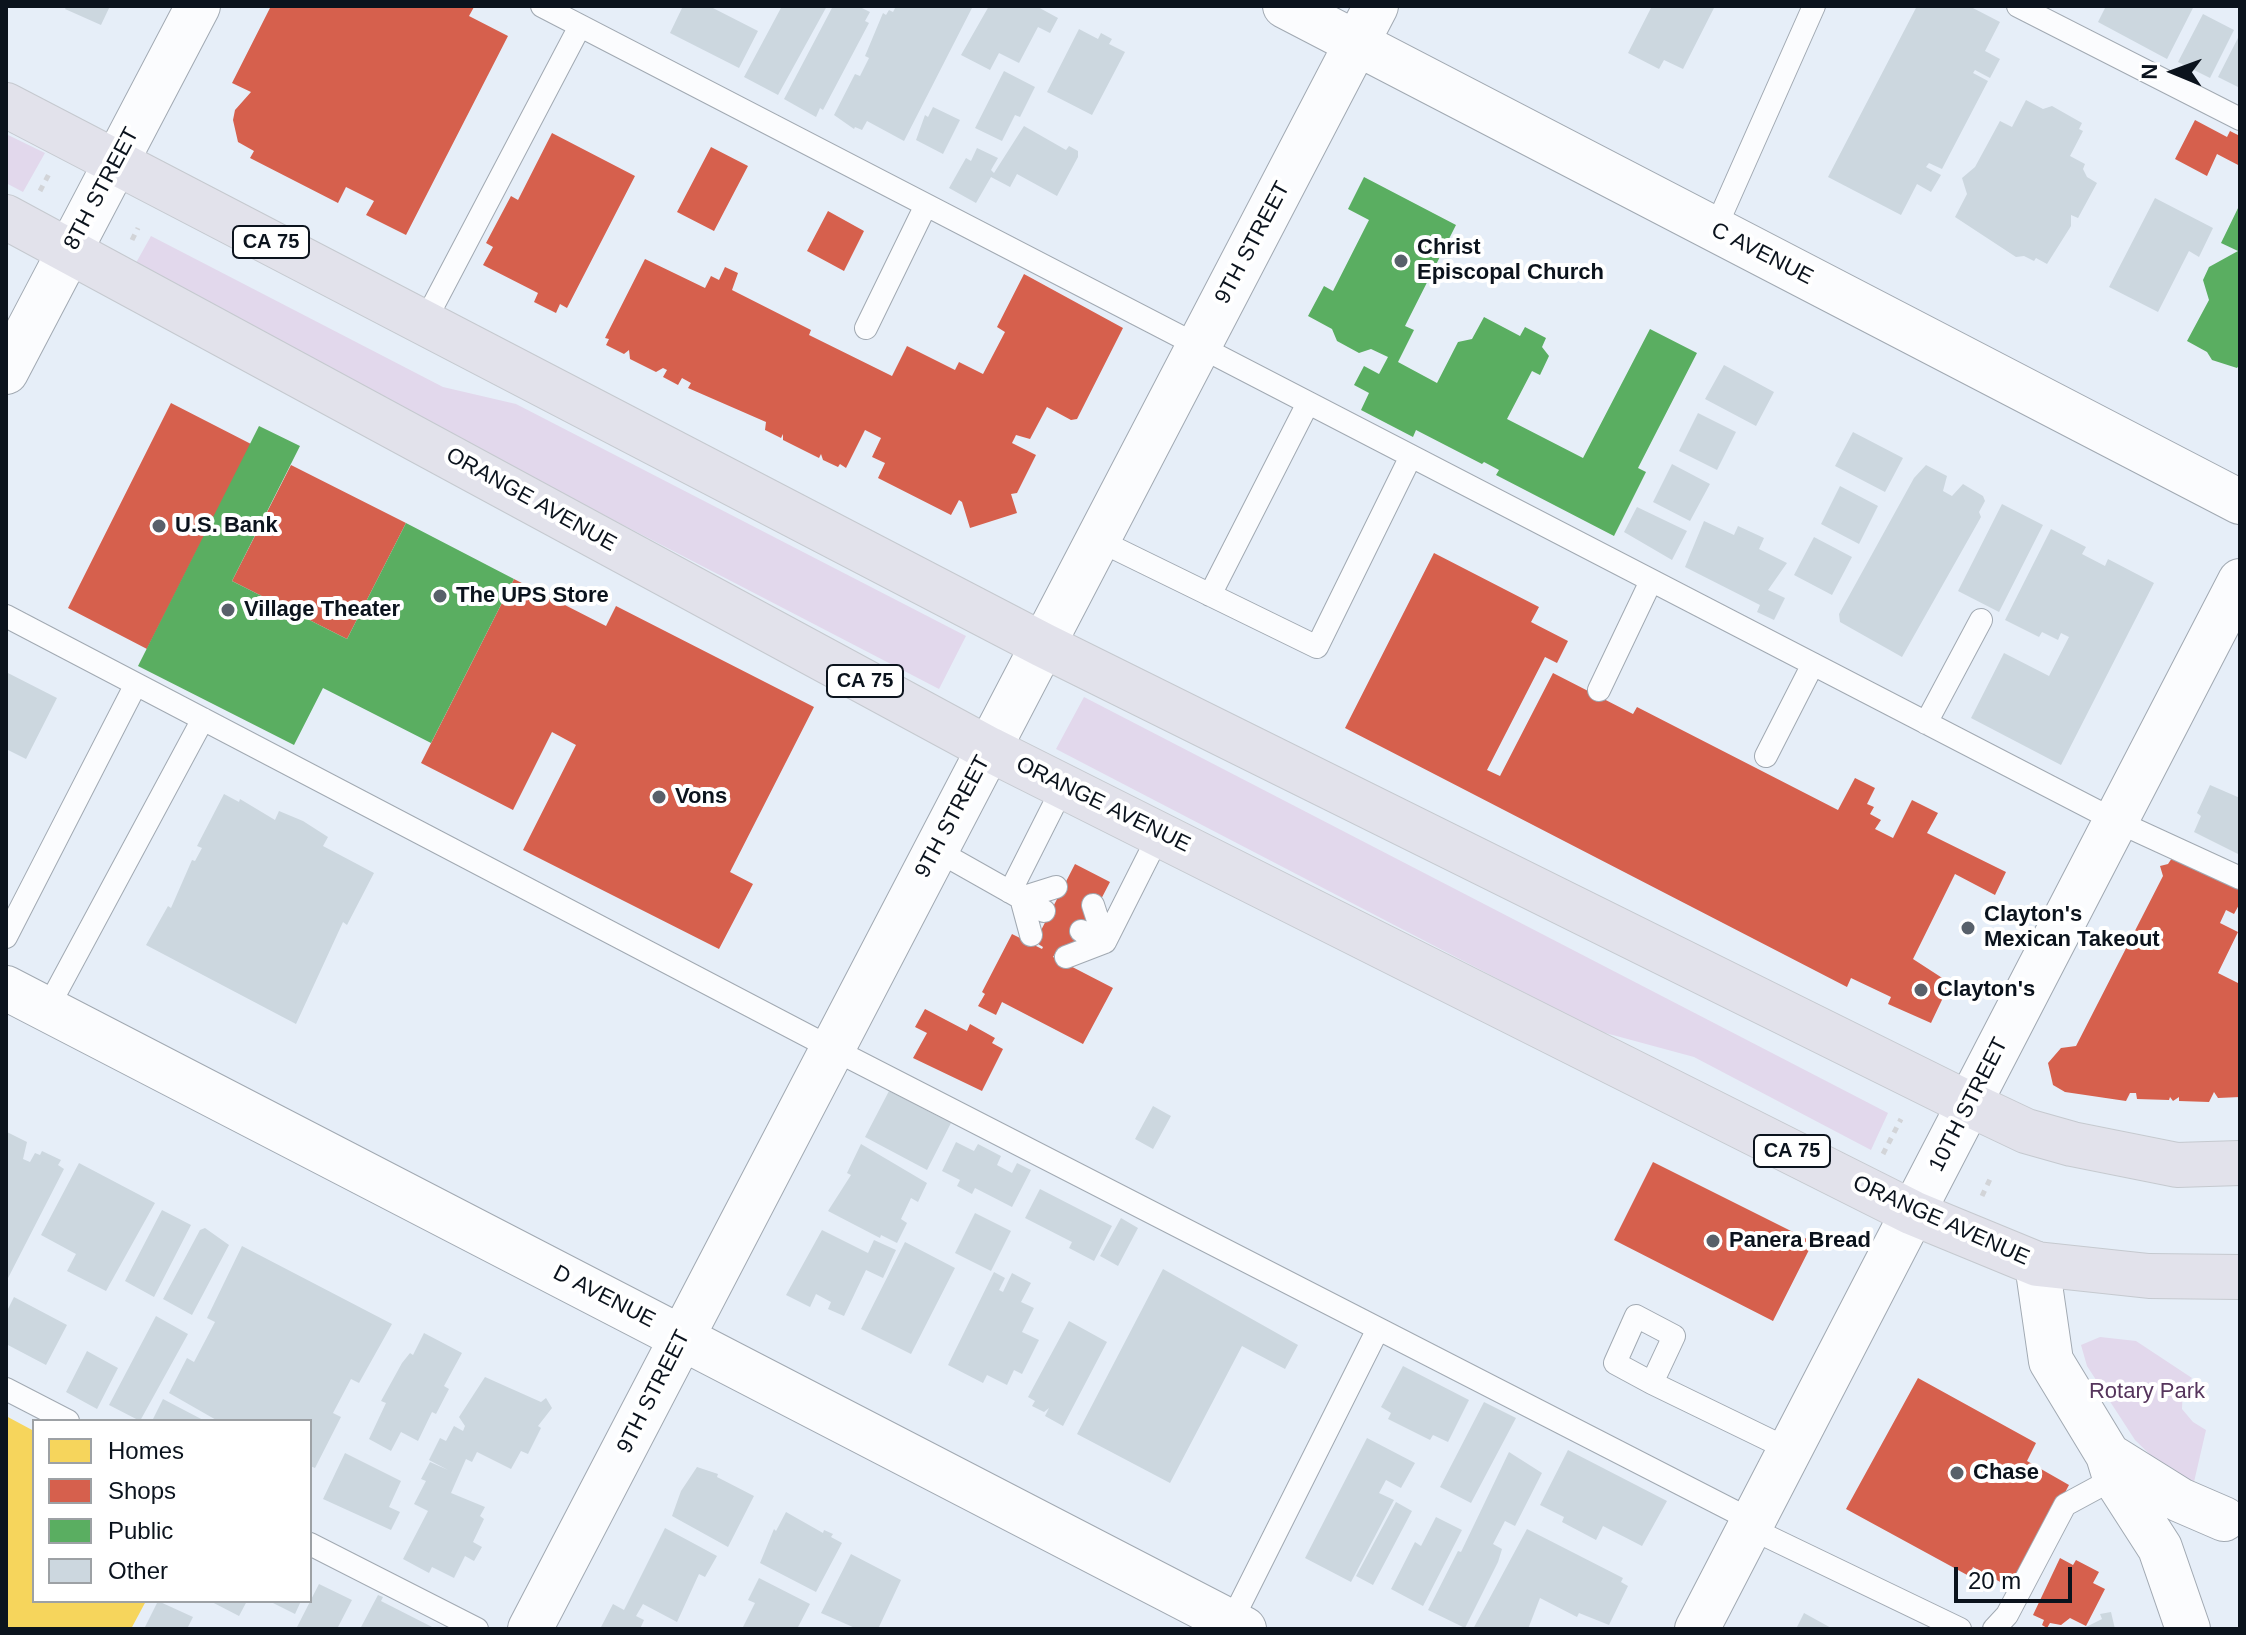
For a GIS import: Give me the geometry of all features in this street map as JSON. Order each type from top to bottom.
[{"type":"highway","name":"CA 75","points":[[6,105],[1043,645],[2026,1131],[2072,1144],[2177,1165],[2240,1163]]},
{"type":"highway","name":"ORANGE AVENUE","points":[[20,209],[71,249],[989,749],[1913,1213],[2037,1264],[2149,1276],[2240,1277]]},
{"type":"street","name":"8TH STREET","points":[[6,372],[198,6]]},
{"type":"street","name":"C AVENUE","points":[[1285,6],[1366,25],[1715,229],[2240,502]]},
{"type":"street","name":"9TH STREET","points":[[530,1629],[1366,25]]},
{"type":"street","name":"10TH STREET","points":[[1697,1629],[2240,581]]},
{"type":"street","name":"D AVENUE","points":[[6,988],[1238,1626]]},
{"type":"street","points":[[2037,1264],[2051,1361],[2160,1548],[2188,1629]]},
{"type":"street","points":[[2112,1466],[2180,1500],[2232,1520]]},
{"type":"street","points":[[2160,1548],[2232,1520]]},
{"type":"lane","points":[[542,6],[2116,821],[2240,878]]},
{"type":"lane","points":[[1715,229],[1814,6]]},
{"type":"lane","points":[[2018,6],[2240,119]]},
{"type":"lane","points":[[425,321],[580,26]]},
{"type":"lane","points":[[866,328],[926,205]]},
{"type":"lane","points":[[1210,595],[1308,403]]},
{"type":"lane","points":[[1098,540],[1317,647],[1411,456]]},
{"type":"lane","points":[[1599,690],[1651,581]]},
{"type":"lane","points":[[6,616],[1751,1525],[1960,1629]]},
{"type":"lane","points":[[1926,723],[1981,620]]},
{"type":"lane","points":[[1766,756],[1813,664]]},
{"type":"lane","points":[[6,937],[136,684]]},
{"type":"lane","points":[[47,1009],[203,719]]},
{"type":"lane","points":[[1031,935],[1015,895],[1064,785]]},
{"type":"lane","points":[[1066,957],[1105,942],[1160,833]]},
{"type":"lane","points":[[936,850],[1044,911]]},
{"type":"lane","points":[[1015,895],[1056,887]]},
{"type":"lane","points":[[1093,905],[1105,942]]},
{"type":"lane","points":[[1081,931],[1105,942]]},
{"type":"lane","points":[[1238,1626],[1377,1331]]},
{"type":"lane","points":[[1652,1383],[1790,1450]]},
{"type":"lane","points":[[6,1389],[64,1419]]},
{"type":"lane","points":[[1994,1629],[2007,1615],[2065,1505],[2112,1466]]},
{"type":"lane","points":[[312,1545],[477,1629]]},
{"type":"path","points":[[20,209],[56,160]]},
{"type":"path","points":[[1881,1159],[1901,1119]]},
{"type":"green space","points":[[6,134],[45,153],[23,192],[6,183]]},
{"type":"green space","points":[[151,236],[443,387],[516,404],[966,636],[939,689],[132,270]]},
{"type":"green space","points":[[1084,697],[1888,1113],[1871,1150],[1694,1057],[1598,1031],[1056,749]]},
{"type":"green space","name":"Rotary Park","points":[[2100,1337],[2136,1341],[2192,1378],[2183,1387],[2182,1409],[2193,1422],[2206,1430],[2194,1482],[2171,1475],[2135,1440],[2087,1366],[2081,1345]]},
{"type":"building: Homes","points":[[6,1416],[32,1430],[32,1603],[145,1603],[131,1629],[6,1629]]},
{"type":"building: Shops","points":[[271,6],[471,6],[474,7],[469,16],[508,36],[406,235],[366,215],[374,201],[346,187],[338,203],[250,158],[254,151],[238,142],[233,120],[235,110],[251,92],[232,83]]},
{"type":"building: Shops","points":[[2195,120],[2227,137],[2230,131],[2240,136],[2240,166],[2217,154],[2207,176],[2175,159]]},
{"type":"building: Shops","points":[[552,133],[635,176],[567,308],[560,304],[556,313],[534,302],[538,293],[483,265],[493,247],[486,243],[511,196],[518,200]]},
{"type":"building: Shops","points":[[711,147],[748,166],[714,231],[677,212]]},
{"type":"building: Shops","points":[[828,211],[864,231],[844,271],[807,251]]},
{"type":"building: Shops","points":[[645,259],[705,288],[711,276],[719,280],[725,267],[738,273],[732,290],[811,330],[809,335],[892,376],[907,346],[955,370],[959,362],[983,374],[1005,332],[997,327],[1024,274],[1123,328],[1077,419],[1071,420],[1047,407],[1030,439],[1016,435],[1012,443],[1036,455],[1017,493],[1011,494],[1017,513],[970,528],[959,500],[951,515],[878,478],[885,463],[872,457],[881,438],[865,430],[846,468],[840,464],[838,467],[823,460],[821,454],[819,458],[783,440],[783,434],[781,438],[765,430],[766,422],[688,388],[691,383],[682,378],[678,385],[663,377],[667,370],[663,368],[656,372],[630,359],[629,350],[624,354],[606,345],[609,339],[605,338]]},
{"type":"building: Shops","name":"U.S. Bank","points":[[171,403],[251,444],[147,649],[68,608]]},
{"type":"building: Shops","points":[[291,465],[406,523],[347,639],[232,581]]},
{"type":"building: Shops","points":[[1434,553],[1539,607],[1531,622],[1568,641],[1557,663],[1545,657],[1487,770],[1500,776],[1553,673],[1633,714],[1637,707],[1838,810],[1855,778],[1875,788],[1867,804],[1874,807],[1870,814],[1881,820],[1875,829],[1893,838],[1912,800],[1938,813],[1927,833],[2006,872],[1995,895],[1955,874],[1913,959],[1950,983],[1931,1023],[1888,1004],[1891,997],[1851,978],[1847,987],[1345,728]]},
{"type":"building: Shops","name":"Vons","points":[[514,579],[606,626],[616,606],[814,707],[730,872],[753,884],[719,949],[523,850],[576,745],[552,732],[513,810],[421,763]]},
{"type":"building: Shops","points":[[2176,852],[2240,884],[2240,903],[2234,914],[2226,910],[2220,923],[2238,932],[2218,973],[2240,984],[2240,1097],[2218,1098],[2214,1092],[2209,1102],[2179,1101],[2179,1097],[2173,1101],[2170,1097],[2169,1100],[2137,1099],[2136,1093],[2130,1093],[2126,1101],[2065,1092],[2053,1085],[2048,1063],[2061,1048],[2076,1046],[2163,876],[2160,866],[2168,864]]},
{"type":"building: Shops","points":[[1075,864],[1110,882],[1070,959],[1056,952],[1053,957],[1113,988],[1083,1044],[1002,1002],[996,1015],[978,1006],[1012,934],[1042,949],[1035,942]]},
{"type":"building: Shops","points":[[925,1009],[967,1031],[970,1024],[995,1038],[992,1043],[1003,1049],[982,1091],[913,1058],[927,1033],[915,1027]]},
{"type":"building: Shops","name":"Panera Bread","points":[[1653,1162],[1813,1242],[1773,1321],[1614,1240]]},
{"type":"building: Shops","name":"Chase","points":[[1918,1378],[2036,1443],[2027,1461],[2069,1485],[2013,1589],[1973,1567],[1969,1576],[1846,1509]]},
{"type":"building: Shops","points":[[2060,1558],[2073,1565],[2076,1560],[2099,1572],[2093,1583],[2105,1589],[2086,1626],[2070,1618],[2061,1625],[2050,1623],[2047,1628],[2042,1625],[2044,1620],[2033,1615]]},
{"type":"building: Public","points":[[1364,177],[1456,225],[1405,326],[1414,330],[1398,362],[1437,383],[1458,342],[1472,339],[1484,317],[1520,336],[1525,327],[1546,338],[1542,347],[1549,356],[1540,375],[1532,371],[1507,419],[1583,458],[1650,329],[1697,353],[1638,468],[1646,472],[1614,536],[1496,475],[1499,470],[1484,462],[1482,464],[1416,430],[1413,437],[1361,410],[1369,393],[1354,385],[1364,366],[1379,374],[1388,357],[1371,349],[1359,353],[1337,341],[1332,329],[1308,316],[1324,286],[1333,291],[1369,220],[1348,209]]},
{"type":"building: Public","points":[[2240,204],[2240,364],[2237,368],[2212,360],[2207,352],[2187,341],[2209,300],[2203,280],[2209,267],[2238,251],[2221,243]]},
{"type":"building: Public","points":[[259,426],[300,446],[232,581],[347,639],[406,523],[514,579],[431,743],[323,688],[294,745],[138,666]]},
{"type":"building: Other","points":[[67,6],[110,6],[101,25],[65,9]]},
{"type":"building: Other","points":[[683,6],[709,6],[758,31],[739,68],[670,33]]},
{"type":"building: Other","points":[[782,6],[827,6],[778,95],[744,77]]},
{"type":"building: Other","points":[[833,6],[858,6],[870,12],[865,21],[869,23],[823,110],[820,108],[816,117],[784,99]]},
{"type":"building: Other","points":[[896,6],[973,6],[904,141],[867,121],[862,130],[854,129],[834,115],[855,74],[860,76],[869,58],[865,56],[883,13],[893,12]]},
{"type":"building: Other","points":[[989,6],[1036,6],[1058,18],[1050,33],[1038,27],[1019,63],[999,53],[990,70],[961,55]]},
{"type":"building: Other","points":[[1652,6],[1715,6],[1683,69],[1664,60],[1659,69],[1628,53]]},
{"type":"building: Other","points":[[1917,6],[1969,6],[2000,22],[1985,51],[2000,59],[1990,78],[1975,70],[1973,73],[1988,81],[1942,169],[1929,163],[1926,167],[1941,175],[1931,192],[1917,184],[1901,215],[1828,177]]},
{"type":"building: Other","points":[[2106,6],[2194,6],[2167,59],[2098,22]]},
{"type":"building: Other","points":[[2203,14],[2234,30],[2210,78],[2178,62]]},
{"type":"building: Other","points":[[1079,29],[1098,39],[1101,33],[1112,39],[1109,44],[1125,52],[1092,115],[1047,92]]},
{"type":"building: Other","points":[[2240,34],[2240,88],[2218,77]]},
{"type":"building: Other","points":[[1004,71],[1035,87],[1020,117],[1015,115],[1002,141],[975,128]]},
{"type":"building: Other","points":[[2026,100],[2043,109],[2052,106],[2082,123],[2079,129],[2083,131],[2070,156],[2085,164],[2083,169],[2087,177],[2097,183],[2078,218],[2071,215],[2071,226],[2047,264],[2036,258],[2034,261],[2024,256],[2016,257],[1955,217],[1967,194],[1962,178],[1975,167],[2000,121],[2012,127]]},
{"type":"building: Other","points":[[933,107],[960,120],[943,154],[916,140],[925,115],[928,117]]},
{"type":"building: Other","points":[[1024,126],[1066,150],[1069,146],[1078,151],[1078,157],[1057,196],[1017,174],[1010,187],[991,177],[976,203],[949,188],[966,158],[971,161],[977,148],[998,158],[991,170],[994,173]]},
{"type":"building: Other","points":[[2155,198],[2213,228],[2199,257],[2189,251],[2158,312],[2109,287]]},
{"type":"building: Other","points":[[1724,365],[1774,392],[1756,426],[1705,399]]},
{"type":"building: Other","points":[[1698,413],[1736,432],[1717,470],[1679,451]]},
{"type":"building: Other","points":[[1853,432],[1903,458],[1885,492],[1835,466]]},
{"type":"building: Other","points":[[1672,464],[1710,484],[1690,521],[1653,502]]},
{"type":"building: Other","points":[[1926,465],[1947,476],[1943,491],[1952,496],[1963,484],[1983,496],[1985,501],[1979,512],[1981,517],[1902,657],[1840,622],[1839,614],[1914,478]]},
{"type":"building: Other","points":[[1840,486],[1878,506],[1859,544],[1821,524]]},
{"type":"building: Other","points":[[2002,504],[2043,525],[1999,612],[1958,591]]},
{"type":"building: Other","points":[[1637,507],[1687,531],[1672,560],[1624,532]]},
{"type":"building: Other","points":[[1704,521],[1734,535],[1738,526],[1764,538],[1759,549],[1787,563],[1768,590],[1785,598],[1774,620],[1757,612],[1760,605],[1685,567]]},
{"type":"building: Other","points":[[2051,529],[2086,547],[2082,554],[2105,566],[2108,559],[2154,583],[2061,765],[1971,718],[2004,653],[2049,676],[2069,637],[2061,633],[2058,640],[2042,632],[2039,637],[2005,620]]},
{"type":"building: Other","points":[[1814,537],[1852,557],[1832,595],[1794,575]]},
{"type":"building: Other","points":[[6,672],[57,698],[26,759],[6,749]]},
{"type":"building: Other","points":[[2210,785],[2240,798],[2240,855],[2194,832],[2201,816],[2197,813]]},
{"type":"building: Other","points":[[224,794],[239,802],[240,799],[275,820],[279,811],[303,821],[328,837],[323,846],[374,873],[347,925],[343,922],[296,1024],[146,945],[168,906],[171,908],[192,860],[195,861],[202,848],[197,846]]},
{"type":"building: Other","points":[[889,1091],[951,1123],[927,1170],[865,1137]]},
{"type":"building: Other","points":[[1153,1106],[1171,1116],[1153,1149],[1135,1139]]},
{"type":"building: Other","points":[[7,1132],[27,1142],[23,1159],[30,1162],[35,1153],[40,1155],[42,1151],[61,1160],[58,1165],[64,1169],[6,1282]]},
{"type":"building: Other","points":[[956,1142],[974,1151],[978,1144],[1001,1156],[997,1165],[1012,1173],[1017,1163],[1031,1170],[1012,1207],[975,1188],[972,1194],[957,1186],[960,1180],[942,1171]]},
{"type":"building: Other","points":[[861,1144],[927,1183],[918,1202],[911,1198],[901,1219],[907,1223],[897,1243],[881,1235],[880,1238],[828,1211],[851,1175],[847,1173]]},
{"type":"building: Other","points":[[79,1163],[155,1203],[106,1291],[67,1271],[76,1254],[41,1235]]},
{"type":"building: Other","points":[[1040,1189],[1112,1226],[1094,1261],[1069,1248],[1072,1242],[1025,1218]]},
{"type":"building: Other","points":[[162,1210],[191,1225],[154,1297],[125,1281]]},
{"type":"building: Other","points":[[975,1213],[1011,1231],[991,1271],[955,1253]]},
{"type":"building: Other","points":[[1121,1218],[1138,1228],[1118,1266],[1100,1256]]},
{"type":"building: Other","points":[[205,1228],[229,1245],[192,1315],[163,1299],[200,1230]]},
{"type":"building: Other","points":[[822,1230],[868,1253],[874,1240],[896,1250],[883,1278],[866,1270],[844,1316],[828,1309],[831,1302],[816,1294],[810,1307],[786,1295]]},
{"type":"building: Other","points":[[905,1242],[955,1268],[911,1354],[861,1329]]},
{"type":"building: Other","points":[[242,1246],[392,1324],[359,1383],[351,1379],[333,1413],[341,1417],[315,1468],[312,1467],[312,1419],[214,1419],[169,1393],[187,1358],[194,1362],[215,1322],[207,1318]]},
{"type":"building: Other","points":[[1163,1269],[1298,1345],[1285,1369],[1242,1346],[1170,1483],[1077,1434]]},
{"type":"building: Other","points":[[994,1272],[1005,1278],[999,1290],[1003,1292],[1012,1273],[1031,1283],[1021,1302],[1034,1308],[1022,1332],[1039,1340],[1022,1374],[1014,1370],[1007,1385],[987,1375],[983,1383],[948,1365]]},
{"type":"building: Other","points":[[14,1297],[67,1325],[46,1365],[6,1344],[6,1313]]},
{"type":"building: Other","points":[[156,1316],[188,1334],[141,1419],[109,1405]]},
{"type":"building: Other","points":[[1069,1321],[1107,1342],[1063,1426],[1045,1416],[1049,1408],[1044,1412],[1032,1406],[1035,1401],[1028,1397]]},
{"type":"building: Other","points":[[424,1333],[462,1353],[444,1386],[449,1389],[436,1414],[432,1412],[418,1441],[401,1432],[391,1451],[369,1439],[386,1403],[381,1401],[402,1363],[410,1353],[413,1355]]},
{"type":"building: Other","points":[[87,1351],[118,1368],[97,1409],[66,1392]]},
{"type":"building: Other","points":[[1403,1366],[1469,1400],[1448,1442],[1433,1435],[1430,1440],[1388,1419],[1391,1413],[1381,1407]]},
{"type":"building: Other","points":[[485,1377],[541,1402],[546,1398],[552,1408],[538,1426],[541,1428],[528,1454],[521,1451],[511,1469],[477,1452],[472,1462],[466,1459],[451,1493],[485,1507],[480,1516],[484,1519],[473,1542],[482,1547],[474,1561],[465,1556],[454,1578],[432,1567],[429,1573],[403,1559],[428,1511],[414,1504],[426,1481],[421,1479],[430,1462],[448,1470],[429,1460],[440,1438],[446,1441],[454,1426],[463,1431],[465,1426],[459,1417]]},
{"type":"building: Other","points":[[163,1399],[201,1419],[153,1419]]},
{"type":"building: Other","points":[[1484,1402],[1516,1418],[1471,1503],[1440,1487]]},
{"type":"building: Other","points":[[1367,1438],[1415,1463],[1401,1488],[1386,1480],[1379,1493],[1394,1500],[1351,1582],[1305,1558]]},
{"type":"building: Other","points":[[1568,1450],[1667,1501],[1642,1546],[1603,1526],[1596,1540],[1562,1522],[1564,1517],[1540,1505]]},
{"type":"building: Other","points":[[1509,1452],[1542,1473],[1515,1526],[1505,1521],[1493,1544],[1502,1549],[1498,1562],[1465,1628],[1428,1610],[1458,1551],[1461,1552]]},
{"type":"building: Other","points":[[345,1453],[401,1481],[389,1507],[400,1512],[391,1530],[323,1499]]},
{"type":"building: Other","points":[[697,1467],[718,1474],[717,1477],[754,1496],[728,1547],[672,1516],[681,1491]]},
{"type":"building: Other","points":[[1396,1502],[1412,1511],[1373,1585],[1356,1576]]},
{"type":"building: Other","points":[[786,1512],[823,1533],[824,1530],[833,1534],[831,1537],[842,1543],[816,1592],[760,1563],[774,1529],[776,1531]]},
{"type":"building: Other","points":[[1436,1517],[1462,1530],[1423,1606],[1391,1589],[1415,1542],[1421,1546]]},
{"type":"building: Other","points":[[665,1528],[717,1556],[705,1577],[699,1574],[677,1622],[643,1604],[636,1616],[644,1620],[640,1629],[600,1629],[613,1604],[624,1610]]},
{"type":"building: Other","points":[[1527,1529],[1623,1578],[1621,1582],[1628,1586],[1609,1625],[1579,1613],[1577,1617],[1540,1598],[1528,1629],[1473,1629]]},
{"type":"building: Other","points":[[851,1554],[901,1580],[878,1629],[855,1628],[821,1613]]},
{"type":"building: Other","points":[[759,1578],[810,1604],[797,1629],[742,1629],[755,1603],[748,1600]]},
{"type":"building: Other","points":[[319,1584],[352,1600],[337,1629],[296,1629],[312,1603]]},
{"type":"building: Other","points":[[378,1595],[383,1597],[381,1601],[436,1629],[360,1629]]},
{"type":"building: Other","points":[[157,1603],[193,1617],[187,1629],[144,1629]]},
{"type":"building: Other","points":[[214,1603],[246,1603],[239,1616]]},
{"type":"building: Other","points":[[273,1603],[300,1603],[295,1614]]},
{"type":"building: Other","points":[[2111,1612],[2115,1629],[2082,1629],[2102,1619],[2100,1614]]},
{"type":"building: Other","points":[[1804,1613],[1833,1629],[1796,1629]]},
{"type":"place","name":"Christ Episcopal Church","points":[[1401,261]]},
{"type":"place","name":"U.S. Bank","points":[[159,526]]},
{"type":"place","name":"The UPS Store","points":[[440,596]]},
{"type":"place","name":"Village Theater","points":[[228,610]]},
{"type":"place","name":"Vons","points":[[659,797]]},
{"type":"place","name":"Clayton's Mexican Takeout","points":[[1968,928]]},
{"type":"place","name":"Clayton's","points":[[1921,990]]},
{"type":"place","name":"Panera Bread","points":[[1713,1241]]},
{"type":"place","name":"Chase","points":[[1957,1473]]}]
